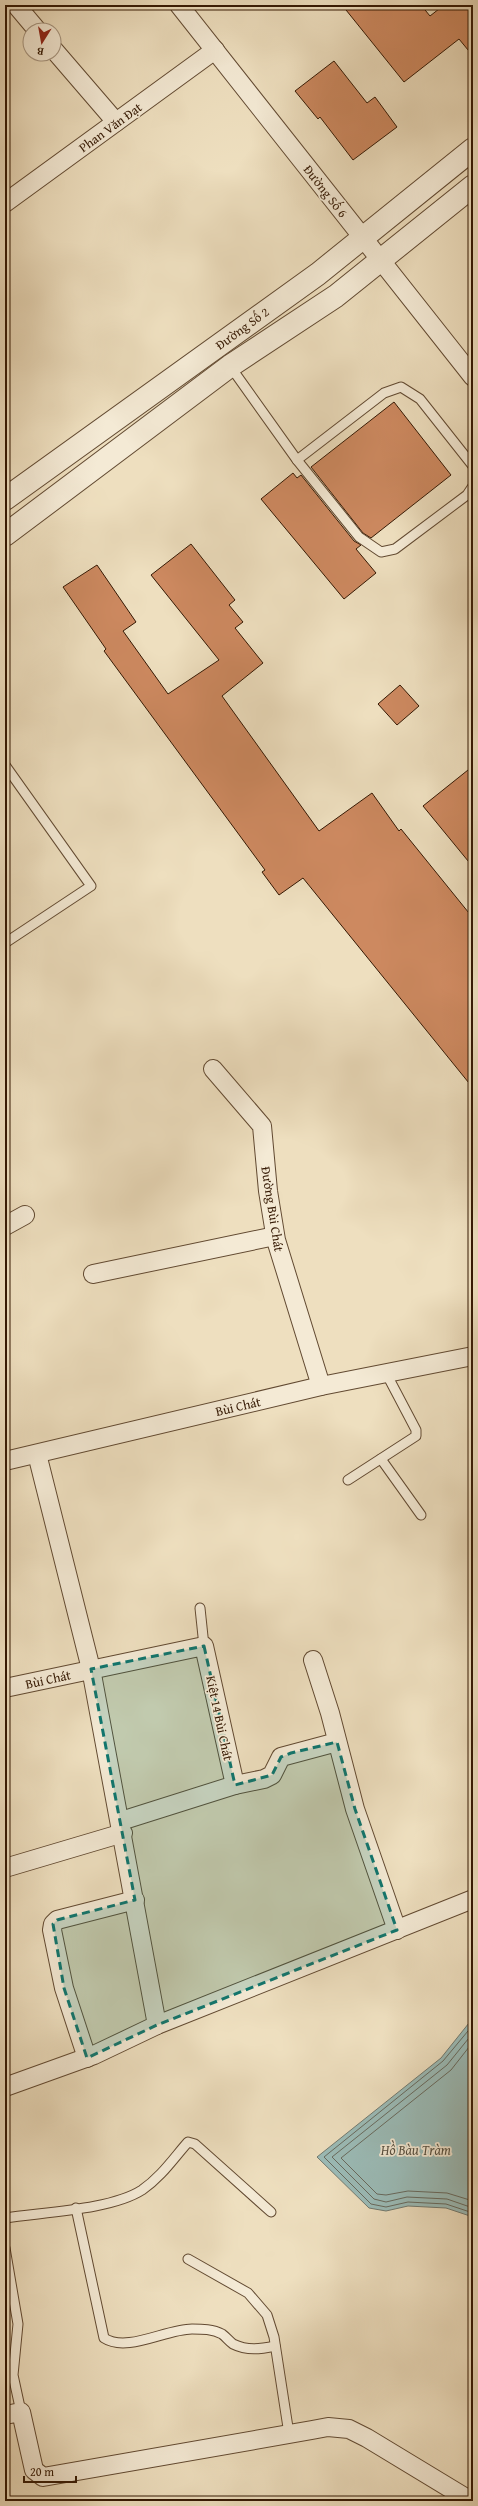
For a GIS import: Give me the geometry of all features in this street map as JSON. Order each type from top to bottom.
[{"type":"street","points":[[16,5],[30,22]]},
{"type":"street","name":"Đường Số 6","points":[[179,5],[380,262],[473,378]]},
{"type":"street","name":"Phan Văn Đạt","points":[[5,203],[215,50]]},
{"type":"street","points":[[62,59],[116,122]]},
{"type":"street","name":"Đường Số 2","points":[[5,499],[318,274],[473,149]]},
{"type":"street","name":"Đường Số 2","points":[[5,535],[230,366],[336,296],[473,186]]},
{"type":"street","name":"Đường Bùi Chát","points":[[213,1069],[262,1126],[268,1191],[275,1236],[321,1386]]},
{"type":"street","points":[[5,1226],[25,1214]]},
{"type":"street","points":[[94,1274],[275,1236]]},
{"type":"street","name":"Bùi Chát","points":[[5,1461],[321,1386],[473,1356]]},
{"type":"street","points":[[37,1454],[92,1669],[157,2025]]},
{"type":"street","points":[[92,1669],[204,1646]]},
{"type":"street","name":"Kiệt 14 Bùi Chát","points":[[204,1646],[235,1785]]},
{"type":"street","points":[[313,1660],[355,1810],[397,1930]]},
{"type":"street","name":"Bùi Chát","points":[[5,1688],[92,1669]]},
{"type":"street","points":[[5,1868],[235,1785],[264,1779],[272,1775],[281,1757],[291,1753],[337,1742]]},
{"type":"street","points":[[87,2058],[64,1988],[52,1930],[53,1924],[57,1920],[135,1900]]},
{"type":"street","points":[[5,2087],[87,2058],[157,2025],[473,1900]]},
{"type":"street","points":[[13,2413],[34,2470],[42,2477],[328,2427],[349,2429],[471,2501]]},
{"type":"lane","points":[[230,366],[297,460],[359,537],[381,552],[395,549],[467,495],[473,486]]},
{"type":"lane","points":[[297,460],[384,393],[401,387],[420,399],[473,466]]},
{"type":"lane","points":[[5,942],[91,886],[6,767]]},
{"type":"lane","points":[[348,1480],[412,1438],[416,1433],[386,1373]]},
{"type":"lane","points":[[380,1459],[421,1515]]},
{"type":"lane","points":[[200,1608],[204,1646]]},
{"type":"lane","points":[[5,2218],[112,2203],[134,2195],[162,2173],[188,2142],[195,2144],[271,2212]]},
{"type":"lane","points":[[76,2208],[104,2338],[119,2344],[190,2329],[211,2330],[222,2334],[233,2344],[246,2348],[256,2349],[275,2346]]},
{"type":"lane","points":[[5,2248],[18,2324],[13,2375],[13,2413]]},
{"type":"lane","points":[[188,2259],[207,2272],[248,2294],[267,2315],[275,2346],[289,2434]]},
{"type":"highlighted area","points":[[204,1646],[235,1785],[272,1775],[281,1757],[291,1753],[337,1742],[355,1809],[397,1930],[157,2025],[87,2058],[64,1988],[53,1924],[57,1920],[135,1900],[91,1669]]},
{"type":"water","name":"Hồ Bàu Tràm","points":[[473,2018],[473,2217],[446,2208],[408,2206],[386,2211],[369,2208],[317,2157],[441,2058]]},
{"type":"building","points":[[342,5],[421,5],[430,16],[444,5],[473,5],[473,56],[459,39],[404,82]]},
{"type":"building","points":[[334,61],[367,103],[375,97],[397,127],[353,160],[320,117],[318,119],[295,91]]},
{"type":"building","points":[[394,402],[451,475],[371,538],[363,533],[311,467]]},
{"type":"building","points":[[293,473],[297,478],[301,475],[354,541],[361,545],[356,549],[376,573],[344,599],[261,499]]},
{"type":"building","points":[[191,544],[235,600],[229,605],[243,622],[235,628],[263,663],[222,696],[319,831],[372,793],[399,831],[401,829],[473,918],[473,1088],[303,878],[279,895],[262,872],[265,870],[104,651],[106,649],[63,587],[97,565],[136,622],[123,631],[168,694],[219,660],[151,575]]},
{"type":"building","points":[[400,685],[419,706],[397,725],[378,704]]},
{"type":"building","points":[[473,766],[473,867],[423,806]]}]
